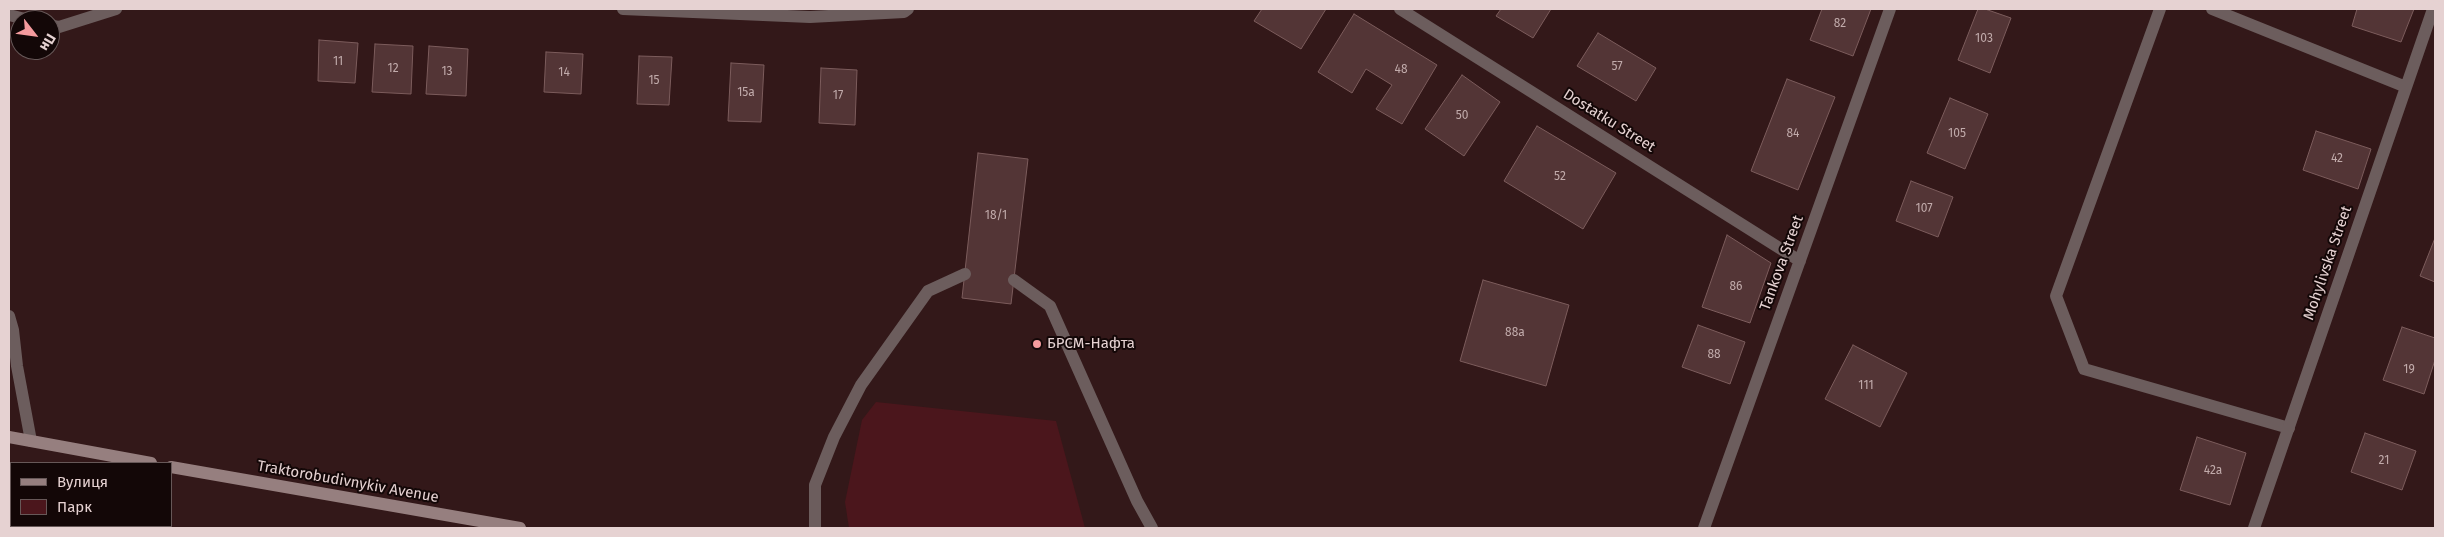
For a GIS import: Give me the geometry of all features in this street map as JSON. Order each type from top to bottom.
[{"type":"main road","points":[[9,438],[141,462]]},
{"type":"main road","name":"Traktorobudivnykiv Avenue","points":[[172,467],[520,528]]},
{"type":"street","points":[[60,27],[116,9]]},
{"type":"street","points":[[623,9],[810,17],[904,12],[908,9]]},
{"type":"street","name":"Dostatku Street","points":[[1400,9],[1800,261]]},
{"type":"street","name":"Tankova Street","points":[[1704,528],[1890,9]]},
{"type":"street","points":[[2160,9],[2056,296],[2084,369],[2289,428]]},
{"type":"street","points":[[2212,9],[2406,87]]},
{"type":"street","name":"Mohylivska Street","points":[[2254,528],[2434,9]]},
{"type":"street","points":[[815,528],[815,484],[834,437],[861,385],[928,291],[965,274]]},
{"type":"street","points":[[1014,280],[1050,306],[1152,528]]},
{"type":"street","points":[[9,316],[13,330],[17,366],[31,442]]},
{"type":"green space","points":[[876,402],[1056,421],[1085,528],[849,528],[845,502],[862,420]]},
{"type":"building","points":[[1262,9],[1326,9],[1301,49],[1254,21]]},
{"type":"building","points":[[1501,9],[1551,9],[1533,38],[1496,16]]},
{"type":"building","points":[[1822,9],[1871,9],[1853,56],[1810,40]]},
{"type":"building","points":[[1978,9],[1985,9],[2011,18],[1990,73],[1958,60]]},
{"type":"building","points":[[2357,9],[2414,9],[2401,42],[2352,26]]},
{"type":"building","points":[[1354,14],[1437,65],[1402,124],[1376,109],[1392,85],[1366,69],[1352,93],[1318,72]]},
{"type":"building","points":[[1598,33],[1656,68],[1636,101],[1577,66]]},
{"type":"building","points":[[319,40],[358,43],[355,83],[318,81]]},
{"type":"building","points":[[375,44],[413,46],[411,94],[372,92]]},
{"type":"building","points":[[429,46],[468,49],[466,96],[426,94]]},
{"type":"building","points":[[546,52],[583,54],[581,94],[544,92]]},
{"type":"building","points":[[639,56],[672,57],[669,105],[637,104]]},
{"type":"building","points":[[731,63],[764,65],[761,122],[728,121]]},
{"type":"building","points":[[821,68],[857,70],[855,125],[819,123]]},
{"type":"building","points":[[1462,75],[1500,102],[1464,156],[1425,129]]},
{"type":"building","points":[[1787,79],[1835,97],[1798,190],[1751,171]]},
{"type":"building","points":[[1950,98],[1988,114],[1965,169],[1927,153]]},
{"type":"building","points":[[1537,126],[1616,173],[1583,229],[1504,181]]},
{"type":"building","points":[[2316,131],[2371,149],[2358,189],[2303,170]]},
{"type":"building","points":[[978,153],[1028,159],[1011,304],[962,298]]},
{"type":"building","points":[[1911,181],[1953,197],[1938,237],[1896,221]]},
{"type":"building","points":[[1727,235],[1771,263],[1750,323],[1702,307]]},
{"type":"building","points":[[2435,238],[2435,282],[2420,276]]},
{"type":"building","points":[[1483,280],[1569,305],[1546,386],[1460,361]]},
{"type":"building","points":[[1698,325],[1745,342],[1730,384],[1682,367]]},
{"type":"building","points":[[2402,327],[2435,338],[2435,360],[2424,394],[2383,380]]},
{"type":"building","points":[[1853,345],[1907,373],[1880,427],[1825,399]]},
{"type":"building","points":[[2365,433],[2416,451],[2402,490],[2351,472]]},
{"type":"building","points":[[2197,437],[2246,453],[2230,505],[2180,490]]},
{"type":"tram line","points":[[28,527],[35,528]]},
{"type":"place","name":"БРСМ-Нафта","points":[[1037,344]]}]
